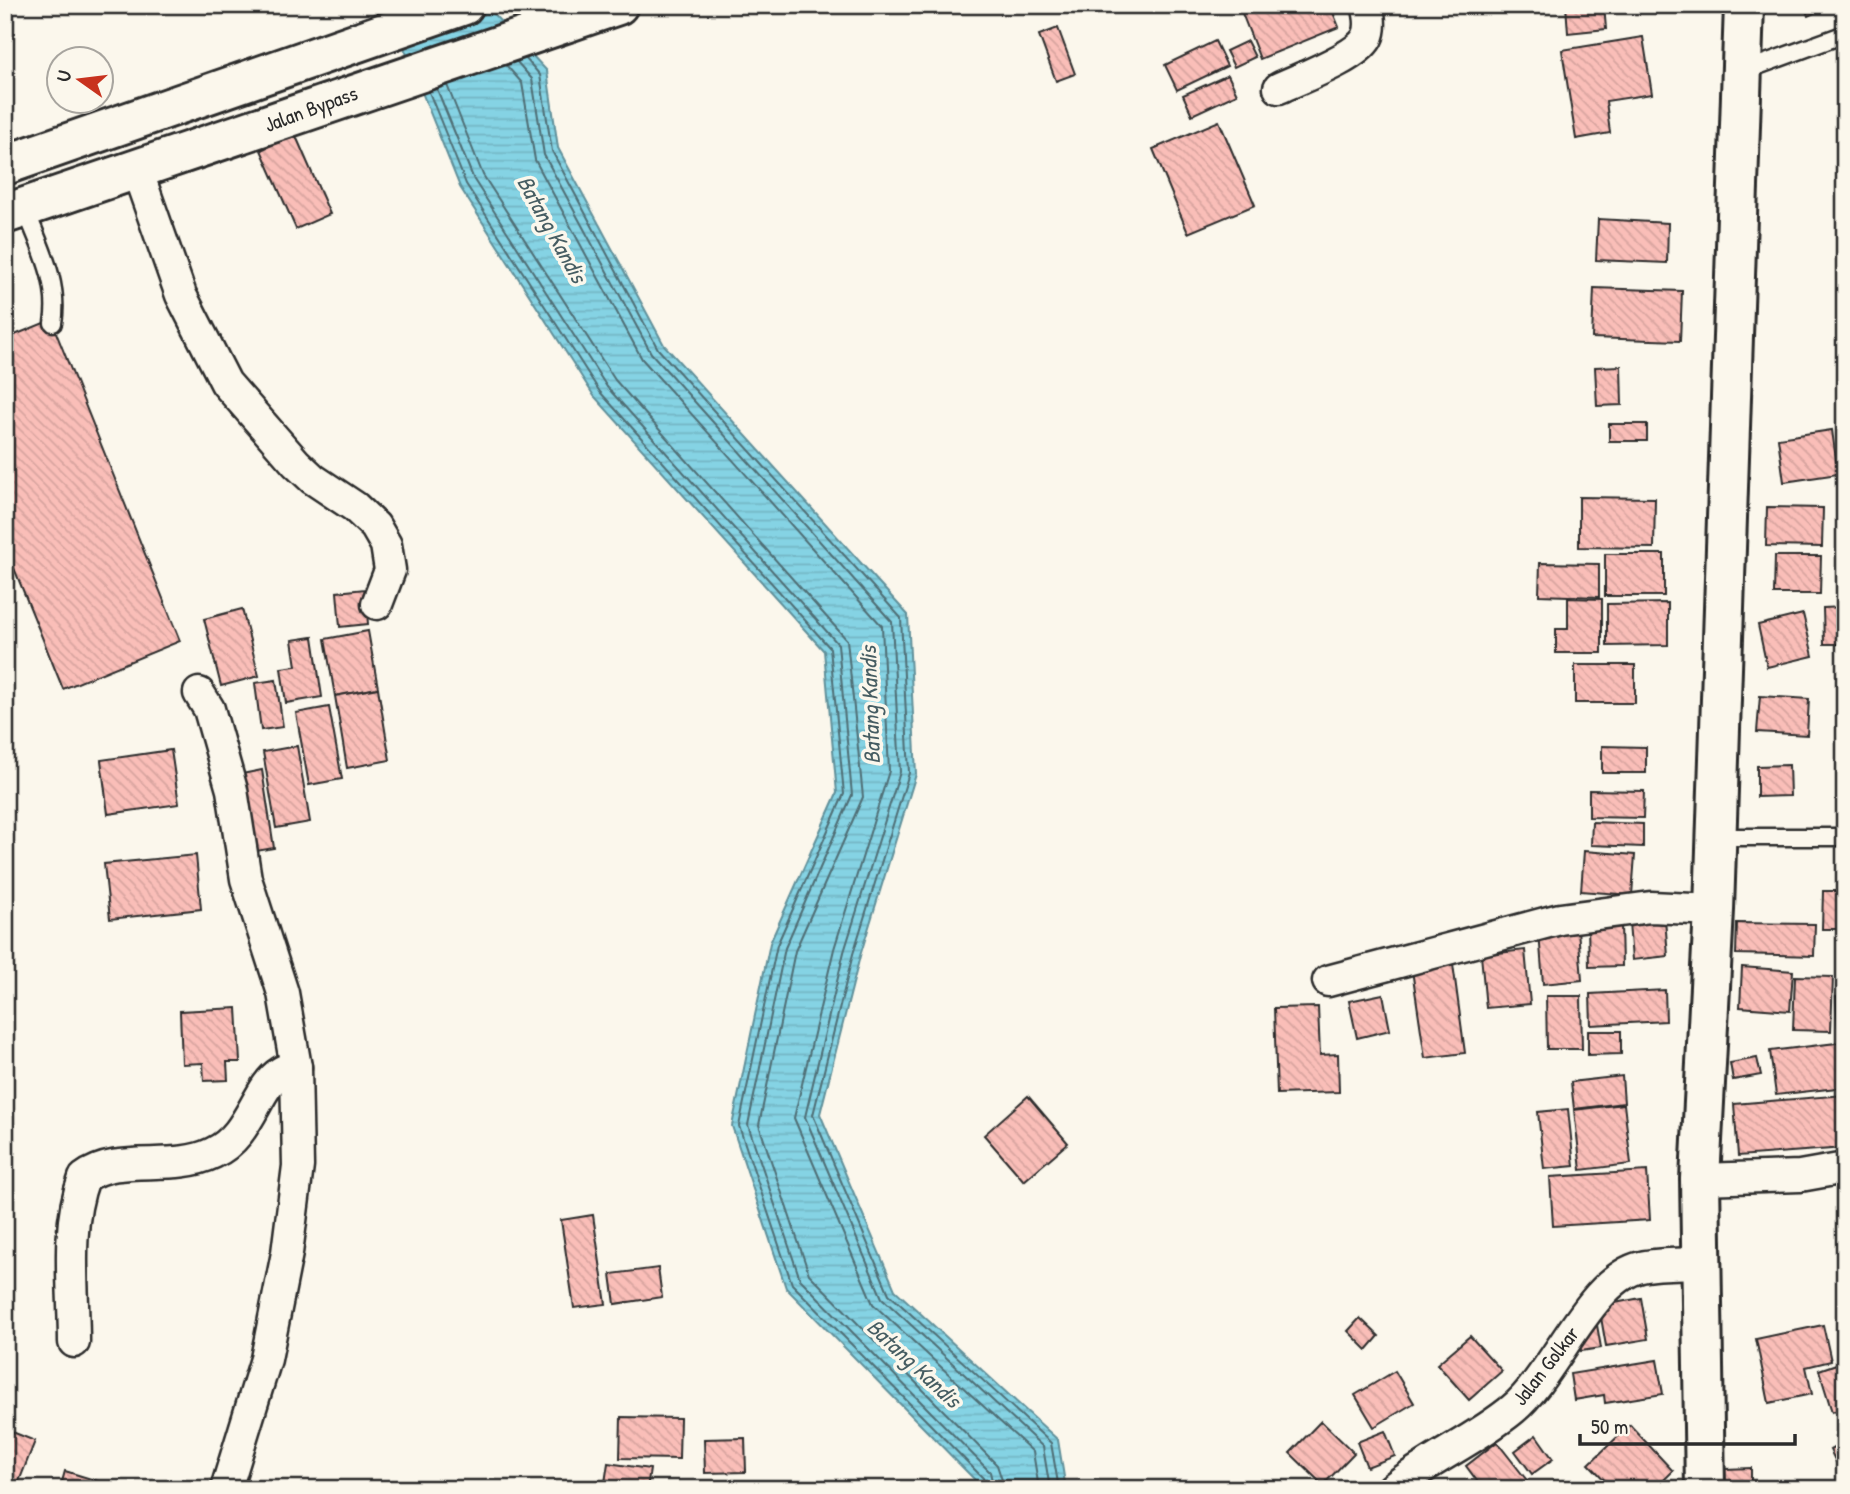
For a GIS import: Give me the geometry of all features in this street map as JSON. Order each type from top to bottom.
[{"type":"main road","points":[[5,165],[464,5]]},
{"type":"main road","points":[[1705,1489],[1700,1179],[1714,910],[1744,5]]},
{"type":"main road","name":"Jalan Bypass","points":[[15,211],[606,9]]},
{"type":"street","points":[[1279,88],[1357,50],[1367,37],[1371,19],[1367,5]]},
{"type":"street","points":[[137,170],[181,295],[226,383],[296,463],[313,479],[355,507],[375,526],[386,545],[390,570],[377,604]]},
{"type":"street","points":[[199,694],[209,709],[232,790],[246,879],[283,993],[296,1067],[298,1166],[287,1253],[265,1359],[226,1489]]},
{"type":"street","points":[[1328,981],[1560,919],[1651,907],[1714,910]]},
{"type":"street","points":[[74,1342],[74,1236],[77,1198],[84,1178],[109,1165],[171,1165],[215,1153],[232,1140],[246,1124],[281,1072],[296,1067]]},
{"type":"street","points":[[1700,1179],[1800,1176],[1845,1168]]},
{"type":"street","name":"Jalan Golkar","points":[[1392,1489],[1415,1471],[1511,1410],[1528,1395],[1599,1296],[1625,1273],[1642,1267],[1700,1263]]},
{"type":"lane","points":[[1741,72],[1845,34]]},
{"type":"lane","points":[[15,211],[53,284],[57,302],[53,323]]},
{"type":"lane","points":[[1716,837],[1845,837]]},
{"type":"water","name":"Batang Kandis","points":[[387,5],[485,5],[547,71],[558,148],[664,345],[908,615],[916,774],[860,956],[820,1114],[895,1290],[1058,1440],[1066,1489],[979,1489],[978,1483],[786,1288],[732,1126],[770,943],[837,793],[824,651],[594,396],[460,187]]},
{"type":"building","points":[[1248,5],[1330,5],[1339,27],[1260,59],[1240,8]]},
{"type":"building","points":[[1566,5],[1604,5],[1606,29],[1568,33]]},
{"type":"building","points":[[1804,5],[1832,5],[1808,16]]},
{"type":"building","points":[[1058,28],[1075,74],[1056,81],[1039,35]]},
{"type":"building","points":[[1643,37],[1652,94],[1606,101],[1610,133],[1576,139],[1562,50]]},
{"type":"building","points":[[1215,41],[1227,66],[1177,90],[1165,65]]},
{"type":"building","points":[[1247,41],[1255,57],[1234,67],[1226,51]]},
{"type":"building","points":[[1228,75],[1237,94],[1192,115],[1183,95]]},
{"type":"building","points":[[1219,121],[1255,205],[1188,233],[1153,149]]},
{"type":"building","points":[[295,134],[330,214],[296,229],[261,150]]},
{"type":"building","points":[[1598,219],[1668,223],[1667,263],[1596,260]]},
{"type":"building","points":[[1594,288],[1682,291],[1680,341],[1592,338]]},
{"type":"building","points":[[51,320],[180,641],[63,689],[5,546],[5,339]]},
{"type":"building","points":[[1621,366],[1622,405],[1597,406],[1595,367]]},
{"type":"building","points":[[1609,424],[1647,424],[1647,441],[1609,441]]},
{"type":"building","points":[[1832,430],[1838,474],[1784,482],[1778,438]]},
{"type":"building","points":[[1579,497],[1655,498],[1654,548],[1579,547]]},
{"type":"building","points":[[1767,507],[1823,508],[1822,547],[1766,546]]},
{"type":"building","points":[[1605,554],[1664,554],[1664,596],[1605,596]]},
{"type":"building","points":[[1775,556],[1821,556],[1820,594],[1774,594]]},
{"type":"building","points":[[1540,563],[1599,564],[1599,597],[1539,595]]},
{"type":"building","points":[[365,589],[368,624],[340,627],[337,592]]},
{"type":"building","points":[[1568,598],[1602,599],[1602,653],[1556,653],[1556,629],[1568,629]]},
{"type":"building","points":[[1668,603],[1668,645],[1607,646],[1607,604]]},
{"type":"building","points":[[1845,607],[1845,644],[1824,644],[1823,608]]},
{"type":"building","points":[[242,609],[259,676],[221,686],[204,619]]},
{"type":"building","points":[[1803,614],[1813,656],[1767,667],[1758,625]]},
{"type":"building","points":[[368,631],[378,688],[335,696],[325,639]]},
{"type":"building","points":[[313,637],[322,697],[286,703],[281,668],[296,666],[292,640]]},
{"type":"building","points":[[1575,665],[1635,665],[1635,703],[1575,703]]},
{"type":"building","points":[[276,680],[283,727],[261,730],[255,683]]},
{"type":"building","points":[[378,688],[390,760],[347,768],[335,696]]},
{"type":"building","points":[[1760,696],[1809,699],[1807,735],[1757,732]]},
{"type":"building","points":[[329,707],[342,779],[309,785],[296,713]]},
{"type":"building","points":[[297,746],[310,822],[276,828],[263,752]]},
{"type":"building","points":[[1602,746],[1646,747],[1646,773],[1602,773]]},
{"type":"building","points":[[171,750],[179,804],[108,814],[101,760]]},
{"type":"building","points":[[1789,765],[1790,796],[1757,797],[1757,766]]},
{"type":"building","points":[[262,770],[274,848],[245,853],[232,776]]},
{"type":"building","points":[[1589,790],[1644,791],[1643,818],[1589,817]]},
{"type":"building","points":[[1592,822],[1643,824],[1643,847],[1591,845]]},
{"type":"building","points":[[1584,851],[1635,855],[1632,895],[1581,891]]},
{"type":"building","points":[[196,855],[201,909],[110,919],[104,864]]},
{"type":"building","points":[[1823,891],[1845,891],[1845,929],[1822,929]]},
{"type":"building","points":[[1665,919],[1668,956],[1632,960],[1629,923]]},
{"type":"building","points":[[1737,923],[1815,924],[1814,956],[1736,954]]},
{"type":"building","points":[[1588,924],[1621,924],[1622,966],[1589,967]]},
{"type":"building","points":[[1578,929],[1582,980],[1543,984],[1539,932]]},
{"type":"building","points":[[1525,950],[1530,1004],[1486,1008],[1481,955]]},
{"type":"building","points":[[1453,964],[1465,1053],[1425,1058],[1412,970]]},
{"type":"building","points":[[1742,967],[1793,971],[1790,1011],[1740,1007]]},
{"type":"building","points":[[1795,976],[1833,977],[1831,1031],[1793,1030]]},
{"type":"building","points":[[1665,990],[1666,1021],[1591,1025],[1590,994]]},
{"type":"building","points":[[1383,994],[1390,1030],[1357,1038],[1349,1001]]},
{"type":"building","points":[[1546,996],[1581,996],[1582,1049],[1547,1049]]},
{"type":"building","points":[[1845,996],[1845,1026],[1838,1026],[1836,997]]},
{"type":"building","points":[[1318,1007],[1320,1055],[1338,1054],[1339,1092],[1277,1094],[1274,1008]]},
{"type":"building","points":[[237,1008],[240,1062],[227,1062],[228,1080],[204,1081],[203,1063],[182,1064],[180,1011]]},
{"type":"building","points":[[1588,1031],[1621,1031],[1621,1054],[1588,1055]]},
{"type":"building","points":[[1845,1042],[1845,1087],[1776,1095],[1770,1051]]},
{"type":"building","points":[[1757,1058],[1761,1075],[1733,1080],[1730,1063]]},
{"type":"building","points":[[1622,1076],[1624,1103],[1574,1109],[1571,1082]]},
{"type":"building","points":[[1845,1095],[1845,1148],[1738,1156],[1734,1104]]},
{"type":"building","points":[[1028,1096],[1068,1143],[1024,1181],[984,1135]]},
{"type":"building","points":[[1624,1104],[1631,1164],[1581,1170],[1574,1110]]},
{"type":"building","points":[[1568,1109],[1574,1166],[1544,1169],[1538,1112]]},
{"type":"building","points":[[1647,1171],[1650,1220],[1553,1226],[1550,1177]]},
{"type":"building","points":[[593,1215],[606,1304],[574,1308],[561,1220]]},
{"type":"building","points":[[658,1268],[662,1297],[615,1304],[611,1274]]},
{"type":"building","points":[[1641,1298],[1648,1339],[1606,1346],[1599,1306]]},
{"type":"building","points":[[1360,1318],[1379,1336],[1367,1350],[1348,1331]]},
{"type":"building","points":[[1597,1325],[1601,1348],[1581,1351],[1577,1328]]},
{"type":"building","points":[[1823,1325],[1831,1361],[1806,1367],[1812,1394],[1769,1403],[1756,1339]]},
{"type":"building","points":[[1470,1336],[1502,1371],[1469,1400],[1437,1364]]},
{"type":"building","points":[[1657,1360],[1663,1394],[1605,1403],[1604,1395],[1574,1400],[1570,1374]]},
{"type":"building","points":[[1845,1361],[1845,1408],[1832,1412],[1819,1370]]},
{"type":"building","points":[[1395,1371],[1414,1403],[1374,1427],[1355,1395]]},
{"type":"building","points":[[621,1417],[680,1418],[679,1459],[620,1458]]},
{"type":"building","points":[[1321,1421],[1354,1453],[1323,1485],[1290,1453]]},
{"type":"building","points":[[1630,1425],[1673,1471],[1655,1489],[1613,1489],[1589,1464]]},
{"type":"building","points":[[5,1429],[35,1441],[16,1489],[5,1489]]},
{"type":"building","points":[[1385,1431],[1395,1456],[1367,1467],[1357,1442]]},
{"type":"building","points":[[1845,1431],[1845,1472],[1842,1474],[1830,1450],[1841,1444],[1836,1436]]},
{"type":"building","points":[[1536,1435],[1553,1459],[1532,1474],[1515,1451]]},
{"type":"building","points":[[745,1438],[746,1472],[705,1473],[704,1439]]},
{"type":"building","points":[[1497,1442],[1529,1483],[1521,1489],[1483,1489],[1466,1466]]},
{"type":"building","points":[[608,1463],[650,1469],[647,1489],[604,1489]]},
{"type":"building","points":[[1751,1468],[1751,1489],[1726,1489],[1725,1469]]},
{"type":"building","points":[[65,1471],[124,1489],[60,1489]]}]
